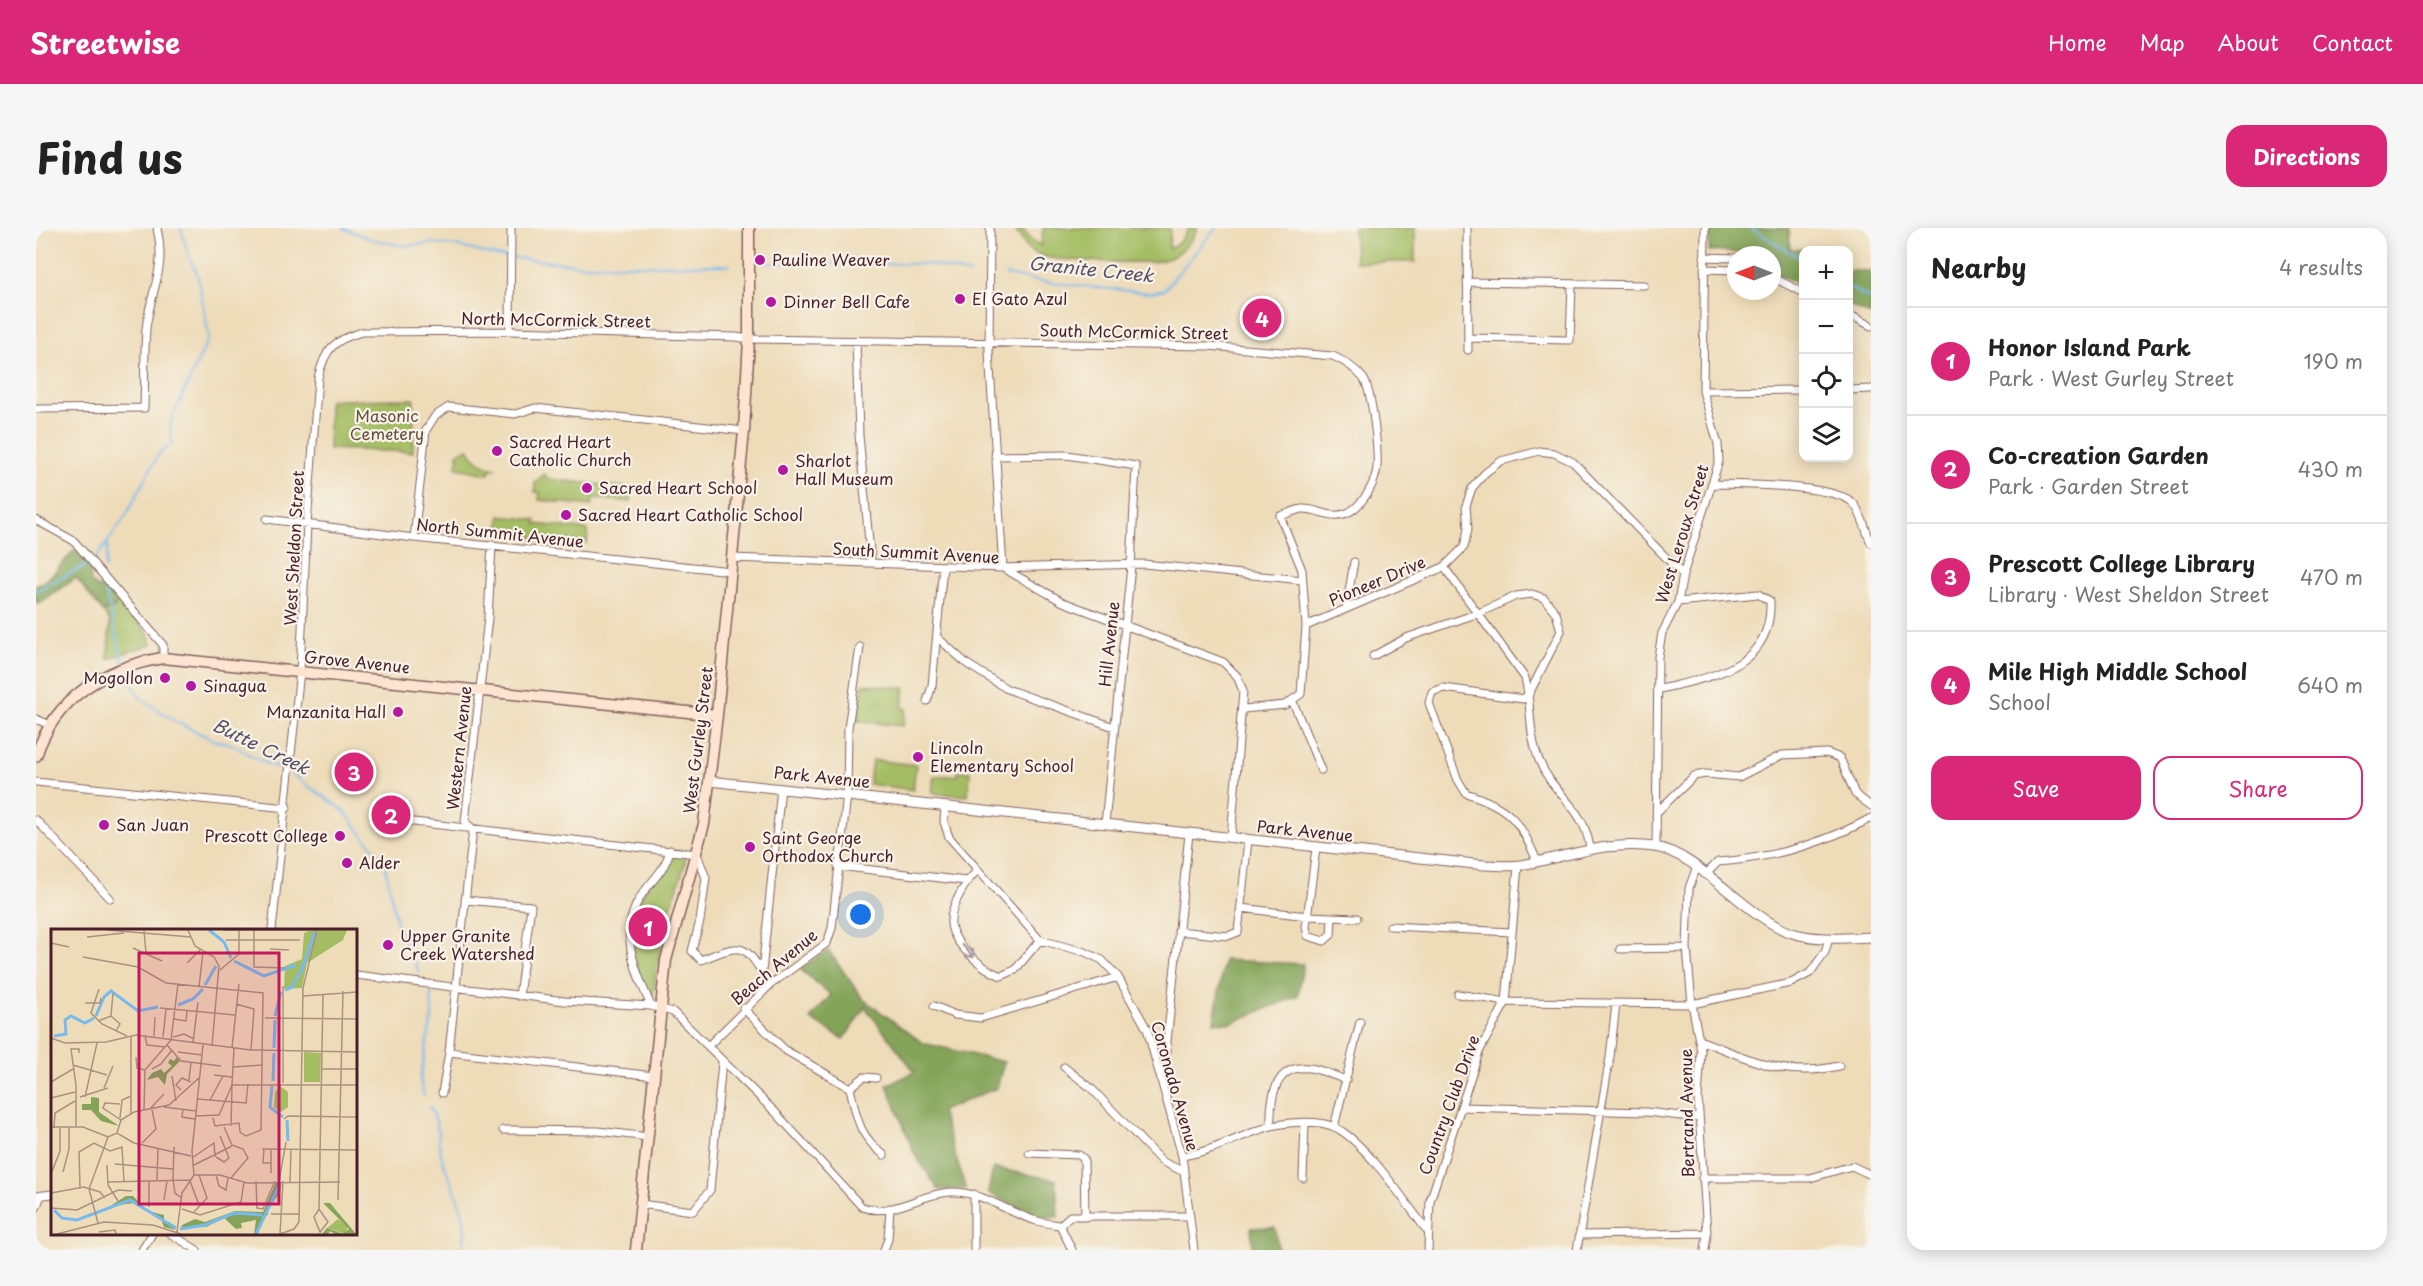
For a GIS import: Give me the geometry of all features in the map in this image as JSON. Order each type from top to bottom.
[{"type":"main road","name":"West Gurley Street","points":[[636,1250],[654,1076],[656,1007],[673,929],[697,854],[717,716],[744,431],[749,339],[749,228]]},
{"type":"main road","name":"Grove Avenue","points":[[36,756],[50,725],[69,702],[89,684],[114,670],[135,663],[163,658],[717,716]]},
{"type":"street","points":[[36,409],[144,408],[146,327],[158,283],[160,258],[157,228]]},
{"type":"street","points":[[510,331],[511,228]]},
{"type":"street","points":[[990,228],[989,343],[1003,568],[1131,567],[1144,564],[1302,580],[1306,626],[1301,694],[1293,702],[1285,705],[1244,709],[1231,838]]},
{"type":"street","points":[[1467,228],[1468,350]]},
{"type":"street","name":"West Leroux Street","points":[[1656,847],[1658,657],[1662,633],[1678,602],[1683,575],[1719,461],[1718,444],[1703,391],[1705,228]]},
{"type":"street","points":[[1704,257],[1727,258]]},
{"type":"street","points":[[1704,269],[1727,270]]},
{"type":"street","points":[[1467,282],[1644,285]]},
{"type":"street","points":[[1781,282],[1799,290]]},
{"type":"street","points":[[1468,338],[1570,340],[1572,285]]},
{"type":"street","points":[[1853,317],[1871,326]]},
{"type":"street","name":"North McCormick Street","points":[[362,332],[510,331],[749,339]]},
{"type":"street","name":"West Sheldon Street","points":[[272,929],[300,671],[307,525],[318,378],[323,359],[332,346],[344,337],[362,332]]},
{"type":"street","name":"South McCormick Street","points":[[749,339],[1217,347],[1333,356],[1346,362],[1364,379],[1371,397],[1377,471],[1369,492],[1348,513],[1332,517],[1315,510],[1301,509],[1280,516],[1302,570],[1302,580]]},
{"type":"street","points":[[856,341],[859,435],[871,563]]},
{"type":"street","points":[[1853,390],[1871,389]]},
{"type":"street","points":[[1703,391],[1799,390]]},
{"type":"street","points":[[414,538],[426,430],[435,416],[449,407],[516,414],[535,408],[744,431]]},
{"type":"street","name":"Pioneer Drive","points":[[1306,626],[1444,567],[1464,547],[1468,529],[1466,506],[1472,488],[1485,473],[1501,461],[1539,451],[1554,453],[1573,462],[1683,575]]},
{"type":"street","name":"Hill Avenue","points":[[995,456],[1067,455],[1136,466],[1131,567],[1105,824]]},
{"type":"street","points":[[1713,484],[1824,490],[1842,495],[1855,504],[1871,543]]},
{"type":"street","name":"North Summit Avenue","points":[[267,519],[414,538],[731,571]]},
{"type":"street","points":[[36,520],[74,541],[163,645],[163,658]]},
{"type":"street","name":"Western Avenue","points":[[442,1093],[449,1052],[454,988],[473,829],[465,822],[492,545]]},
{"type":"street","name":"South Summit Avenue","points":[[732,558],[1003,568],[1063,602],[1223,662],[1237,676],[1243,691],[1244,709]]},
{"type":"street","points":[[1346,608],[1354,562]]},
{"type":"street","points":[[927,701],[932,686],[938,638],[943,567]]},
{"type":"street","points":[[1444,567],[1525,678],[1529,694],[1532,740],[1539,762],[1581,816],[1587,830],[1590,848]]},
{"type":"street","points":[[1373,656],[1406,638],[1479,613],[1516,596],[1532,594],[1544,598],[1556,613],[1562,631],[1529,694],[1522,699],[1444,688],[1432,692],[1429,703],[1458,780],[1466,793],[1492,801],[1510,815],[1524,829],[1537,861]]},
{"type":"street","points":[[1657,690],[1710,676],[1738,665],[1756,653],[1770,617],[1770,601],[1758,594],[1678,602]]},
{"type":"street","points":[[938,638],[967,664],[1007,689],[1114,727]]},
{"type":"street","name":"Beach Avenue","points":[[708,1046],[743,1008],[827,943],[832,928],[847,795],[848,728],[860,647]]},
{"type":"street","points":[[1293,702],[1321,770]]},
{"type":"street","points":[[36,719],[50,725]]},
{"type":"street","points":[[1657,812],[1694,776],[1706,774],[1739,777],[1782,754],[1827,753],[1840,758],[1855,794],[1871,806]]},
{"type":"street","name":"Park Avenue","points":[[709,780],[1484,865],[1518,866],[1590,848],[1656,847],[1674,854],[1764,919],[1790,932],[1829,938],[1871,937]]},
{"type":"street","points":[[36,782],[287,808]]},
{"type":"street","points":[[762,972],[781,788]]},
{"type":"street","points":[[945,806],[944,822],[949,837],[1040,940],[1015,970],[1001,976],[985,970],[953,935],[950,918],[966,881],[977,871]]},
{"type":"street","points":[[1705,875],[1718,862],[1747,860],[1799,849],[1840,835],[1871,818]]},
{"type":"street","points":[[36,820],[110,897]]},
{"type":"street","points":[[396,820],[697,854],[706,878],[700,921],[692,951],[694,955],[701,960],[727,949],[742,948],[749,952],[770,985]]},
{"type":"street","points":[[1163,1085],[1189,834]]},
{"type":"street","points":[[1178,931],[1228,936],[1238,932],[1248,840]]},
{"type":"street","points":[[1316,848],[1307,916],[1308,936],[1324,941],[1331,934],[1332,917]]},
{"type":"street","points":[[656,1007],[634,971],[629,945],[632,920],[639,898],[667,863],[669,850]]},
{"type":"street","points":[[838,866],[966,881]]},
{"type":"street","name":"Country Club Drive","points":[[1428,1250],[1430,1201],[1479,1052],[1506,1002],[1518,866]]},
{"type":"street","name":"Bertrand Avenue","points":[[1696,869],[1689,888],[1687,948],[1692,1004],[1701,1051],[1699,1118],[1707,1233],[1705,1250]]},
{"type":"street","points":[[465,900],[531,906],[519,996]]},
{"type":"street","points":[[1241,908],[1307,916],[1357,918]]},
{"type":"street","points":[[1390,926],[1512,932]]},
{"type":"street","points":[[1458,994],[1506,1002],[1692,1004],[1791,983],[1810,974],[1825,952],[1829,938]]},
{"type":"street","name":"Coronado Avenue","points":[[1040,940],[1085,952],[1102,960],[1118,977],[1148,1029],[1182,1156],[1194,1250]]},
{"type":"street","points":[[1620,950],[1687,948]]},
{"type":"street","points":[[357,975],[519,996],[656,1007],[673,1012],[776,1113],[862,1207],[871,1210],[890,1208],[949,1192],[974,1194],[1037,1221],[1060,1225]]},
{"type":"street","points":[[934,1006],[955,1015],[981,1018],[1118,977]]},
{"type":"street","points":[[1577,1250],[1616,1004]]},
{"type":"street","points":[[743,1008],[785,1050],[850,1088],[858,1126],[868,1143],[884,1155]]},
{"type":"street","points":[[1334,1127],[1360,1022]]},
{"type":"street","points":[[1699,1040],[1782,1071],[1812,1072],[1839,1066]]},
{"type":"street","points":[[449,1052],[654,1076]]},
{"type":"street","points":[[640,1204],[693,1210],[710,1190],[722,1062]]},
{"type":"street","points":[[1064,1067],[1091,1088],[1161,1161],[1184,1172]]},
{"type":"street","points":[[1271,1126],[1270,1108],[1276,1085],[1279,1077],[1292,1068],[1310,1068],[1346,1080]]},
{"type":"street","points":[[850,1088],[864,1077],[876,1078]]},
{"type":"street","points":[[1462,1107],[1647,1112],[1699,1118]]},
{"type":"street","points":[[1182,1156],[1201,1154],[1271,1126],[1320,1122],[1334,1127],[1356,1144],[1391,1183],[1427,1231]]},
{"type":"street","points":[[1303,1178],[1305,1124]]},
{"type":"street","points":[[503,1130],[598,1131],[648,1137]]},
{"type":"street","points":[[1029,1152],[1079,1155],[1083,1159],[1085,1217]]},
{"type":"street","points":[[1702,1178],[1810,1178],[1852,1166],[1871,1175]]},
{"type":"street","points":[[974,1194],[974,1250]]},
{"type":"street","points":[[36,1208],[38,1196]]},
{"type":"street","points":[[884,1250],[888,1239],[890,1208]]},
{"type":"street","points":[[1060,1225],[1070,1216],[1190,1216]]},
{"type":"street","points":[[1060,1225],[1072,1250]]},
{"type":"street","points":[[1579,1235],[1707,1233]]},
{"type":"street","points":[[142,1250],[151,1235]]},
{"type":"street","points":[[174,1235],[197,1250]]},
{"type":"green space","points":[[1014,228],[1022,228],[1041,246],[1043,228],[1170,228],[1169,249],[1181,240],[1189,228],[1197,228],[1184,248],[1170,258],[1154,261],[1103,262],[1041,256],[1028,249]]},
{"type":"green space","points":[[1354,228],[1415,228],[1415,262],[1355,262]]},
{"type":"green space","points":[[1710,228],[1789,228],[1790,249],[1799,249],[1799,284],[1781,276],[1781,246],[1727,246],[1727,252],[1709,251]]},
{"type":"green space","points":[[1853,271],[1871,271],[1871,315],[1853,307]]},
{"type":"green space","name":"Masonic Cemetery","points":[[414,399],[413,452],[329,449],[329,400]]},
{"type":"green space","points":[[468,448],[480,462],[497,468],[491,469],[488,474],[456,468],[458,453]]},
{"type":"green space","points":[[546,475],[547,479],[632,488],[631,502],[593,498],[592,506],[539,500],[540,493],[535,492],[535,483]]},
{"type":"green space","points":[[500,516],[536,520],[536,524],[588,530],[587,543],[499,534]]},
{"type":"green space","points":[[75,550],[90,568],[91,582],[98,588],[108,588],[118,600],[115,606],[103,612],[76,578],[44,601],[36,603],[36,586],[46,581]]},
{"type":"green space","points":[[118,600],[147,632],[152,644],[108,659],[110,621],[103,612],[115,607]]},
{"type":"green space","points":[[863,684],[905,688],[902,707],[906,708],[903,726],[857,721]]},
{"type":"green space","points":[[872,760],[916,765],[913,790],[869,784]]},
{"type":"green space","points":[[958,771],[970,772],[968,796],[932,793],[934,776],[958,776]]},
{"type":"green space","points":[[670,850],[686,852],[685,864],[662,935],[651,1006],[632,951],[631,923],[634,909],[662,869]]},
{"type":"green space","points":[[828,950],[863,999],[923,1043],[1004,1062],[997,1088],[941,1111],[966,1189],[939,1190],[915,1155],[887,1085],[915,1072],[865,1007],[844,1039],[810,1019],[831,995],[800,969]]},
{"type":"green space","points":[[1224,960],[1303,964],[1298,996],[1230,1023],[1214,1022]]},
{"type":"green space","points":[[993,1168],[1056,1180],[1058,1217],[1039,1217],[988,1193]]},
{"type":"green space","points":[[1275,1227],[1278,1250],[1253,1250],[1251,1228]]},
{"type":"waterway","points":[[96,558],[124,519],[159,453],[172,445],[170,423],[209,337],[197,273],[188,255],[181,228]]},
{"type":"waterway","name":"Granite Creek","points":[[343,228],[370,239],[403,246],[432,243],[497,256],[583,265],[730,265]]},
{"type":"waterway","name":"Granite Creek","points":[[1006,275],[1052,283],[1151,293],[1164,290],[1216,228]]},
{"type":"waterway","name":"Granite Creek","points":[[1750,228],[1799,257]]},
{"type":"waterway","name":"Granite Creek","points":[[765,263],[929,264],[970,274]]},
{"type":"waterway","name":"Granite Creek","points":[[1853,290],[1871,299]]},
{"type":"waterway","name":"Butte Creek","points":[[105,568],[108,544]]},
{"type":"waterway","points":[[36,591],[88,564]]},
{"type":"waterway","name":"Butte Creek","points":[[104,586],[124,666]]},
{"type":"waterway","name":"Butte Creek","points":[[125,671],[140,698],[178,723],[216,741],[229,743],[261,761],[286,771]]},
{"type":"waterway","name":"Butte Creek","points":[[291,774],[343,810],[378,854],[386,869],[397,926],[419,972]]},
{"type":"waterway","name":"Butte Creek","points":[[424,1096],[420,1079],[432,1018],[431,990]]},
{"type":"waterway","name":"Butte Creek","points":[[430,1107],[438,1129],[443,1161],[463,1215],[465,1227],[462,1250]]},
{"type":"place","name":"Pauline Weaver","points":[[760,260]]},
{"type":"place","name":"El Gato Azul","points":[[960,299]]},
{"type":"place","name":"Dinner Bell Cafe","points":[[771,302]]},
{"type":"place","name":"Mile High Middle School","points":[[1262,318]]},
{"type":"place","name":"Sacred Heart Catholic Church","points":[[497,451]]},
{"type":"place","name":"Sharlot Hall Museum","points":[[783,470]]},
{"type":"place","name":"Sacred Heart School","points":[[587,488]]},
{"type":"place","name":"Sacred Heart Catholic School","points":[[566,515]]},
{"type":"place","name":"Mogollon","points":[[165,678]]},
{"type":"place","name":"Sinagua","points":[[191,686]]},
{"type":"place","name":"Manzanita Hall","points":[[398,712]]},
{"type":"place","name":"Lincoln Elementary School","points":[[918,757]]},
{"type":"place","name":"Prescott College Library","points":[[354,772]]},
{"type":"place","name":"Co-creation Garden","points":[[391,815]]},
{"type":"place","name":"San Juan","points":[[104,825]]},
{"type":"place","name":"Prescott College","points":[[340,836]]},
{"type":"place","name":"Saint George Orthodox Church","points":[[750,847]]},
{"type":"place","name":"Alder","points":[[347,863]]},
{"type":"place","name":"Honor Island Park","points":[[648,927]]},
{"type":"place","name":"Upper Granite Creek Watershed","points":[[388,945]]}]
